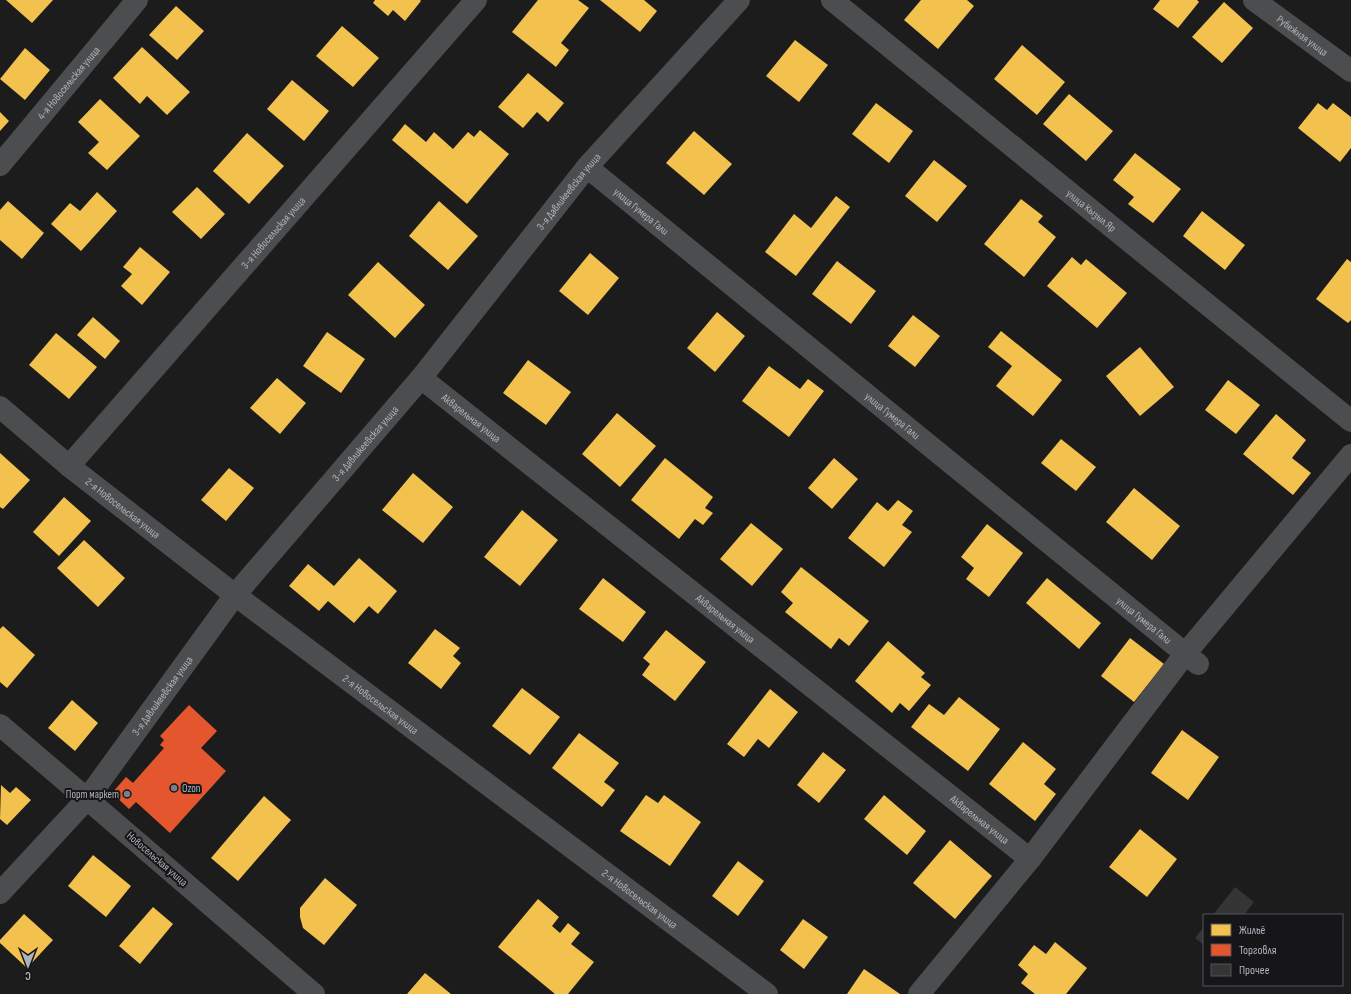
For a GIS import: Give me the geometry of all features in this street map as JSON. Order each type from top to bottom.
[{"type":"street","name":"4-я Новосельская улица","points":[[0,165],[137,0]]},
{"type":"street","name":"3-я Новосельская улица","points":[[69,466],[476,0]]},
{"type":"street","name":"3-я Давликеевская улица","points":[[0,893],[87,799],[235,595],[420,378],[587,167],[739,0]]},
{"type":"street","name":"улица Кызыл Яр","points":[[832,0],[1351,422]]},
{"type":"street","name":"Рубежная улица","points":[[1254,0],[1351,71]]},
{"type":"street","name":"улица Гумера Гали","points":[[587,167],[1192,659]]},
{"type":"street","name":"Акварельная улица","points":[[420,378],[1030,859]]},
{"type":"street","name":"2-я Новосельская улица","points":[[0,407],[69,466],[235,595],[767,994]]},
{"type":"street","points":[[919,994],[1192,659],[1351,455]]},
{"type":"street","name":"Новосельская улица","points":[[0,725],[314,994]]},
{"type":"building: Жильё","points":[[6,0],[53,0],[32,23]]},
{"type":"building: Жильё","points":[[375,0],[421,1],[405,21],[393,10],[388,16],[373,3]]},
{"type":"building: Жильё","points":[[538,0],[578,0],[589,8],[561,43],[569,50],[556,67],[512,32]]},
{"type":"building: Жильё","points":[[600,0],[644,0],[657,11],[640,32]]},
{"type":"building: Жильё","points":[[921,0],[967,0],[974,6],[938,49],[904,20]]},
{"type":"building: Жильё","points":[[1160,0],[1197,0],[1199,2],[1178,28],[1153,9]]},
{"type":"building: Жильё","points":[[1224,2],[1253,28],[1222,63],[1192,37]]},
{"type":"building: Жильё","points":[[176,6],[204,31],[177,60],[149,35]]},
{"type":"building: Жильё","points":[[342,26],[379,58],[353,87],[316,56]]},
{"type":"building: Жильё","points":[[795,40],[828,65],[799,102],[766,76]]},
{"type":"building: Жильё","points":[[1022,45],[1065,82],[1037,115],[994,79]]},
{"type":"building: Жильё","points":[[142,47],[190,92],[167,115],[147,96],[140,104],[113,78]]},
{"type":"building: Жильё","points":[[25,48],[50,70],[25,100],[0,79]]},
{"type":"building: Жильё","points":[[528,73],[564,103],[548,122],[537,112],[523,128],[498,107]]},
{"type":"building: Жильё","points":[[292,80],[329,111],[304,141],[267,109]]},
{"type":"building: Жильё","points":[[1069,94],[1113,131],[1086,161],[1043,124]]},
{"type":"building: Жильё","points":[[100,99],[140,136],[107,170],[88,153],[99,142],[78,122]]},
{"type":"building: Жильё","points":[[876,103],[913,131],[889,163],[852,134]]},
{"type":"building: Жильё","points":[[1318,103],[1327,110],[1333,103],[1351,117],[1351,148],[1340,162],[1298,128]]},
{"type":"building: Жильё","points":[[0,112],[9,121],[0,131]]},
{"type":"building: Жильё","points":[[405,124],[426,142],[434,132],[453,149],[468,132],[474,137],[480,130],[509,154],[467,204],[392,140]]},
{"type":"building: Жильё","points":[[694,131],[732,164],[704,195],[666,163]]},
{"type":"building: Жильё","points":[[247,133],[284,166],[249,204],[213,171]]},
{"type":"building: Жильё","points":[[1135,153],[1181,189],[1153,223],[1128,204],[1134,197],[1113,180]]},
{"type":"building: Жильё","points":[[934,160],[967,186],[937,222],[905,196]]},
{"type":"building: Жильё","points":[[197,187],[225,214],[201,239],[172,212]]},
{"type":"building: Жильё","points":[[97,192],[117,211],[81,251],[51,224],[70,203],[80,211]]},
{"type":"building: Жильё","points":[[836,196],[850,207],[796,276],[765,252],[794,214],[811,228]]},
{"type":"building: Жильё","points":[[1021,199],[1043,216],[1038,222],[1056,237],[1024,277],[984,244]]},
{"type":"building: Жильё","points":[[8,201],[44,233],[22,259],[0,240],[0,210]]},
{"type":"building: Жильё","points":[[439,201],[478,236],[448,270],[409,236]]},
{"type":"building: Жильё","points":[[1202,211],[1245,245],[1225,270],[1183,236]]},
{"type":"building: Жильё","points":[[140,247],[170,272],[142,305],[121,286],[132,274],[123,267]]},
{"type":"building: Жильё","points":[[590,253],[619,278],[588,315],[559,291]]},
{"type":"building: Жильё","points":[[1072,257],[1081,265],[1086,259],[1127,293],[1097,328],[1047,286]]},
{"type":"building: Жильё","points":[[1347,259],[1351,262],[1351,320],[1348,323],[1316,299]]},
{"type":"building: Жильё","points":[[837,261],[876,291],[851,324],[812,294]]},
{"type":"building: Жильё","points":[[378,262],[425,305],[395,338],[348,295]]},
{"type":"building: Жильё","points":[[717,312],[745,336],[715,372],[687,348]]},
{"type":"building: Жильё","points":[[913,315],[940,336],[915,367],[888,346]]},
{"type":"building: Жильё","points":[[93,317],[120,341],[105,359],[77,335]]},
{"type":"building: Жильё","points":[[1001,331],[1062,380],[1033,416],[996,386],[1012,366],[988,347]]},
{"type":"building: Жильё","points":[[327,332],[365,359],[341,393],[303,366]]},
{"type":"building: Жильё","points":[[56,333],[97,367],[69,399],[29,365]]},
{"type":"building: Жильё","points":[[1140,347],[1174,387],[1140,416],[1106,376]]},
{"type":"building: Жильё","points":[[528,360],[571,392],[546,425],[503,393]]},
{"type":"building: Жильё","points":[[769,366],[800,389],[808,379],[824,391],[789,437],[742,401]]},
{"type":"building: Жильё","points":[[277,378],[306,403],[280,434],[250,408]]},
{"type":"building: Жильё","points":[[1228,380],[1260,405],[1236,434],[1205,410]]},
{"type":"building: Жильё","points":[[617,413],[656,446],[620,487],[582,454]]},
{"type":"building: Жильё","points":[[1276,414],[1306,440],[1292,458],[1311,473],[1293,495],[1243,454]]},
{"type":"building: Жильё","points":[[1061,439],[1096,467],[1076,491],[1041,463]]},
{"type":"building: Жильё","points":[[0,453],[30,480],[3,509],[0,507]]},
{"type":"building: Жильё","points":[[665,458],[713,497],[705,508],[713,513],[703,525],[695,519],[679,539],[631,500]]},
{"type":"building: Жильё","points":[[834,458],[858,479],[832,509],[808,488]]},
{"type":"building: Жильё","points":[[229,468],[254,488],[226,521],[201,500]]},
{"type":"building: Жильё","points":[[413,473],[453,507],[423,543],[382,510]]},
{"type":"building: Жильё","points":[[1134,488],[1180,526],[1152,560],[1106,522]]},
{"type":"building: Жильё","points":[[64,497],[91,521],[59,556],[33,532]]},
{"type":"building: Жильё","points":[[898,500],[913,511],[902,525],[912,532],[884,567],[848,538],[877,502],[888,511]]},
{"type":"building: Жильё","points":[[522,510],[558,540],[520,586],[484,557]]},
{"type":"building: Жильё","points":[[751,523],[783,549],[752,586],[720,559]]},
{"type":"building: Жильё","points":[[987,524],[1023,553],[989,597],[966,579],[974,568],[961,557]]},
{"type":"building: Жильё","points":[[84,540],[125,578],[98,607],[57,568]]},
{"type":"building: Жильё","points":[[359,558],[397,591],[378,614],[369,606],[354,623],[328,601],[319,611],[289,586],[308,564],[334,586]]},
{"type":"building: Жильё","points":[[801,567],[869,621],[849,646],[839,638],[831,649],[785,612],[793,603],[781,592]]},
{"type":"building: Жильё","points":[[603,578],[646,612],[623,642],[579,609]]},
{"type":"building: Жильё","points":[[1047,578],[1101,623],[1079,649],[1026,603]]},
{"type":"building: Жильё","points":[[3,626],[35,655],[7,688],[0,682],[0,629]]},
{"type":"building: Жильё","points":[[435,629],[460,648],[453,656],[461,663],[441,689],[408,663]]},
{"type":"building: Жильё","points":[[666,630],[706,662],[675,701],[642,675],[650,664],[643,658]]},
{"type":"building: Жильё","points":[[1130,638],[1164,664],[1134,702],[1101,676]]},
{"type":"building: Жильё","points":[[888,641],[925,673],[921,677],[931,685],[909,711],[900,703],[892,713],[855,681]]},
{"type":"building: Жильё","points":[[522,688],[560,717],[530,755],[492,726]]},
{"type":"building: Жильё","points":[[770,689],[798,712],[769,748],[758,739],[744,757],[727,744]]},
{"type":"building: Жильё","points":[[959,697],[1000,729],[968,771],[911,727],[929,704],[944,715]]},
{"type":"building: Жильё","points":[[72,700],[98,723],[75,751],[48,728]]},
{"type":"building: Жильё","points":[[1182,730],[1219,757],[1188,800],[1151,773]]},
{"type":"building: Жильё","points":[[579,733],[619,763],[604,782],[615,790],[602,807],[552,768]]},
{"type":"building: Жильё","points":[[1023,742],[1056,769],[1044,784],[1056,794],[1035,821],[989,784]]},
{"type":"building: Жильё","points":[[823,752],[846,770],[819,803],[797,785]]},
{"type":"building: Жильё","points":[[1,785],[10,793],[16,787],[31,800],[7,825],[0,819]]},
{"type":"building: Жильё","points":[[646,795],[658,803],[664,795],[701,822],[670,866],[620,831]]},
{"type":"building: Жильё","points":[[884,795],[926,831],[907,855],[864,819]]},
{"type":"building: Жильё","points":[[264,796],[291,820],[238,881],[211,858]]},
{"type":"building: Жильё","points":[[1140,829],[1177,859],[1147,897],[1109,867]]},
{"type":"building: Жильё","points":[[950,840],[992,876],[955,919],[913,883]]},
{"type":"building: Жильё","points":[[93,855],[131,886],[106,917],[68,886]]},
{"type":"building: Жильё","points":[[738,861],[764,881],[738,916],[712,896]]},
{"type":"building: Жильё","points":[[325,878],[357,905],[324,945],[303,928],[300,917],[300,908]]},
{"type":"building: Жильё","points":[[538,899],[559,917],[552,926],[560,933],[568,923],[580,933],[571,944],[594,962],[568,994],[555,994],[498,947]]},
{"type":"building: Жильё","points":[[153,907],[173,924],[140,964],[119,946]]},
{"type":"building: Жильё","points":[[24,914],[53,940],[27,968],[0,943],[0,940]]},
{"type":"building: Жильё","points":[[803,919],[828,937],[804,969],[780,950]]},
{"type":"building: Жильё","points":[[1055,942],[1087,968],[1066,994],[1035,994],[1021,983],[1028,974],[1018,965],[1034,945],[1046,954]]},
{"type":"building: Жильё","points":[[864,969],[900,994],[847,994]]},
{"type":"building: Жильё","points":[[425,973],[451,994],[407,994]]},
{"type":"building: Торговля","points":[[189,705],[217,731],[201,748],[226,771],[170,833],[136,802],[129,809],[112,793],[126,777],[133,783],[164,748],[160,745],[164,740],[160,736]]},
{"type":"building: Прочее","points":[[1235,887],[1254,902],[1245,914],[1214,914]]},
{"type":"building: Прочее","points":[[1203,928],[1203,944],[1195,938]]},
{"type":"place","name":"Ozon","points":[[174,788]]},
{"type":"place","name":"Порт маркет","points":[[127,794]]}]
